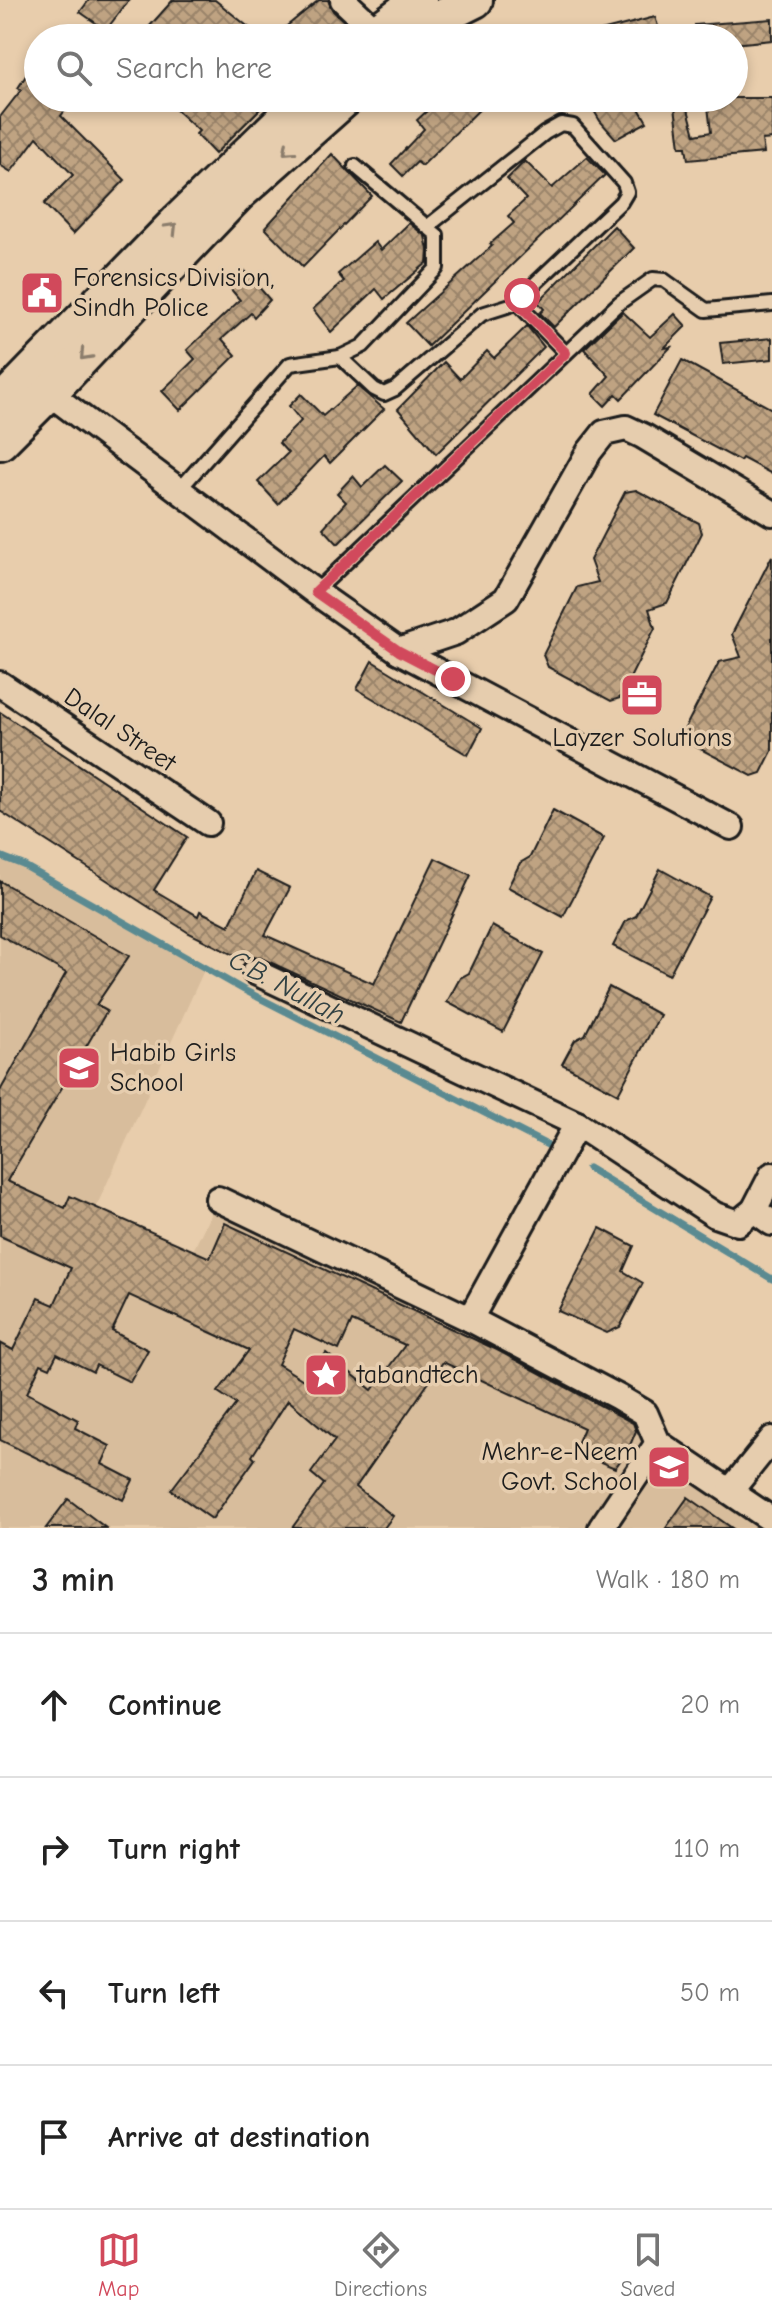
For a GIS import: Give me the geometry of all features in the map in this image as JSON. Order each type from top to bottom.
[{"type":"main road","points":[[386,24],[419,0]]},
{"type":"main road","points":[[432,24],[475,0]]},
{"type":"main road","points":[[0,404],[179,220],[291,112]]},
{"type":"main road","points":[[0,442],[238,194],[330,112]]},
{"type":"street","points":[[343,0],[363,24]]},
{"type":"street","points":[[49,393],[399,651],[731,827]]},
{"type":"street","points":[[399,651],[456,632],[506,599],[589,452],[604,433],[626,428],[643,436],[772,513]]},
{"type":"street","name":"Dalal Street","points":[[0,684],[208,823]]},
{"type":"street","points":[[255,972],[577,1124],[715,1215],[738,1223],[763,1216],[772,1175]]},
{"type":"street","points":[[470,1319],[577,1124]]},
{"type":"street","points":[[218,1199],[470,1319],[645,1413],[658,1443],[772,1520]]},
{"type":"street","points":[[731,1490],[772,1439]]},
{"type":"street","points":[[601,1528],[658,1443]]},
{"type":"lane","points":[[427,227],[545,133],[561,124],[573,126],[624,183],[627,192],[621,202],[522,296],[522,308],[566,353]]},
{"type":"lane","points":[[179,490],[290,364],[340,357],[363,346],[437,268],[437,235],[355,166]]},
{"type":"lane","points":[[315,592],[619,303],[653,279],[664,280],[706,310],[772,304]]},
{"type":"lane","points":[[340,357],[374,389],[384,394],[395,389],[482,314],[520,302]]},
{"type":"shaded area","points":[[0,856],[23,865],[205,968],[93,1214],[188,1261],[218,1199],[618,1397],[658,1443],[772,1528],[0,1528]]},
{"type":"building","points":[[89,0],[129,0],[111,24],[97,24],[80,12]]},
{"type":"building","points":[[173,0],[215,0],[245,24],[152,24]]},
{"type":"building","points":[[319,0],[328,0],[333,11],[347,24],[289,24]]},
{"type":"building","points":[[655,17],[657,24],[628,24]]},
{"type":"building","points":[[772,19],[772,40],[748,43],[748,24],[708,24]]},
{"type":"building","points":[[24,79],[24,112],[64,112],[61,116],[125,180],[73,234],[44,204],[73,175],[37,137],[11,172],[0,165],[0,117],[21,90],[18,88]]},
{"type":"building","points":[[748,98],[772,98],[772,139],[762,140],[764,153],[688,160],[686,147],[680,147],[676,112],[689,112],[695,135],[711,132],[709,112],[748,112]]},
{"type":"building","points":[[178,112],[257,112],[215,154],[196,134],[199,131]]},
{"type":"building","points":[[426,112],[477,112],[422,166],[417,162],[403,176],[391,164],[424,129],[417,120]]},
{"type":"building","points":[[595,112],[641,112],[647,122],[616,139]]},
{"type":"building","points":[[332,154],[372,196],[303,267],[265,228]]},
{"type":"building","points":[[587,157],[605,175],[428,346],[406,323],[514,223],[508,216],[526,199],[507,179],[525,161],[552,188]]},
{"type":"building","points":[[409,223],[425,236],[427,263],[384,299],[376,289],[331,332],[313,309],[344,281],[338,274],[375,242],[381,250]]},
{"type":"building","points":[[614,226],[634,248],[554,327],[540,313],[544,309],[538,302]]},
{"type":"building","points":[[245,271],[270,300],[254,317],[251,313],[222,339],[236,355],[180,410],[162,391],[195,359],[187,350],[240,300],[229,287]]},
{"type":"building","points":[[623,312],[650,337],[675,314],[686,326],[664,348],[671,347],[621,399],[616,394],[605,406],[593,394],[609,376],[584,349]]},
{"type":"building","points":[[527,326],[544,347],[436,454],[398,409],[444,362],[460,379],[487,351],[494,358]]},
{"type":"building","points":[[772,338],[772,359],[723,364],[720,343]]},
{"type":"building","points":[[682,360],[772,409],[772,474],[742,458],[740,461],[653,415]]},
{"type":"building","points":[[357,386],[384,409],[330,463],[324,456],[278,504],[258,482],[288,453],[279,443],[301,421],[289,406],[301,394],[323,416]]},
{"type":"building","points":[[385,465],[402,481],[338,544],[323,528],[346,502],[337,493],[353,476],[362,487]]},
{"type":"building","points":[[636,490],[699,523],[702,533],[667,603],[649,609],[655,628],[620,698],[611,701],[548,667],[543,655],[577,587],[598,582],[590,560],[625,492]]},
{"type":"building","points":[[772,556],[772,751],[761,773],[752,776],[689,743],[684,730],[719,662],[741,657],[732,634]]},
{"type":"building","points":[[372,661],[482,728],[468,755],[357,689]]},
{"type":"building","points":[[0,712],[187,837],[154,890],[198,916],[200,911],[229,926],[256,871],[290,888],[265,935],[374,984],[435,858],[471,875],[401,1022],[261,958],[253,957],[245,961],[189,933],[0,811]]},
{"type":"building","points":[[553,810],[604,838],[563,917],[508,887],[520,863],[530,857]]},
{"type":"building","points":[[660,869],[710,897],[669,975],[613,946],[626,921],[636,916]]},
{"type":"building","points":[[0,881],[129,956],[96,1005],[107,1011],[7,1181],[65,1208],[70,1196],[210,1258],[225,1223],[497,1350],[633,1423],[636,1431],[628,1450],[615,1468],[574,1451],[584,1428],[443,1362],[356,1487],[393,1516],[384,1528],[292,1528],[324,1484],[311,1473],[335,1440],[288,1400],[252,1456],[255,1459],[212,1519],[171,1490],[236,1404],[218,1392],[249,1350],[129,1295],[112,1331],[148,1350],[130,1382],[96,1365],[93,1372],[57,1354],[50,1368],[41,1364],[27,1393],[78,1420],[75,1428],[110,1446],[102,1464],[133,1480],[123,1500],[0,1440],[0,1343],[13,1350],[38,1298],[54,1305],[71,1268],[0,1236],[0,1091],[66,973],[0,935]],"holes":[[[352,1321],[405,1345],[372,1390],[326,1353],[305,1381],[278,1364],[294,1329],[339,1350]]]},
{"type":"building","points":[[492,926],[543,954],[503,1032],[447,1002],[460,978],[469,973]]},
{"type":"building","points":[[609,987],[660,1015],[618,1094],[562,1064],[575,1040],[585,1035]]},
{"type":"building","points":[[600,1228],[634,1246],[623,1271],[643,1283],[620,1327],[607,1333],[558,1311]]},
{"type":"building","points":[[688,1497],[732,1528],[666,1528]]},
{"type":"building","points":[[68,1499],[106,1528],[46,1528]]},
{"type":"waterway","name":"C.B. Nullah","points":[[0,856],[23,865],[244,990],[557,1150]]},
{"type":"waterway","name":"C.B. Nullah","points":[[588,1168],[772,1279]]},
{"type":"place","name":"Forensics Division, Sindh Police","points":[[42,293]]},
{"type":"place","name":"Layzer Solutions","points":[[642,695]]},
{"type":"place","name":"Habib Girls School","points":[[79,1068]]},
{"type":"place","name":"tabandtech","points":[[326,1375]]},
{"type":"place","name":"Mehr-e-Neem Govt. School","points":[[669,1467]]},
{"type":"route","points":[[453,679],[399,651],[315,592],[566,353],[522,308],[522,296]]}]
